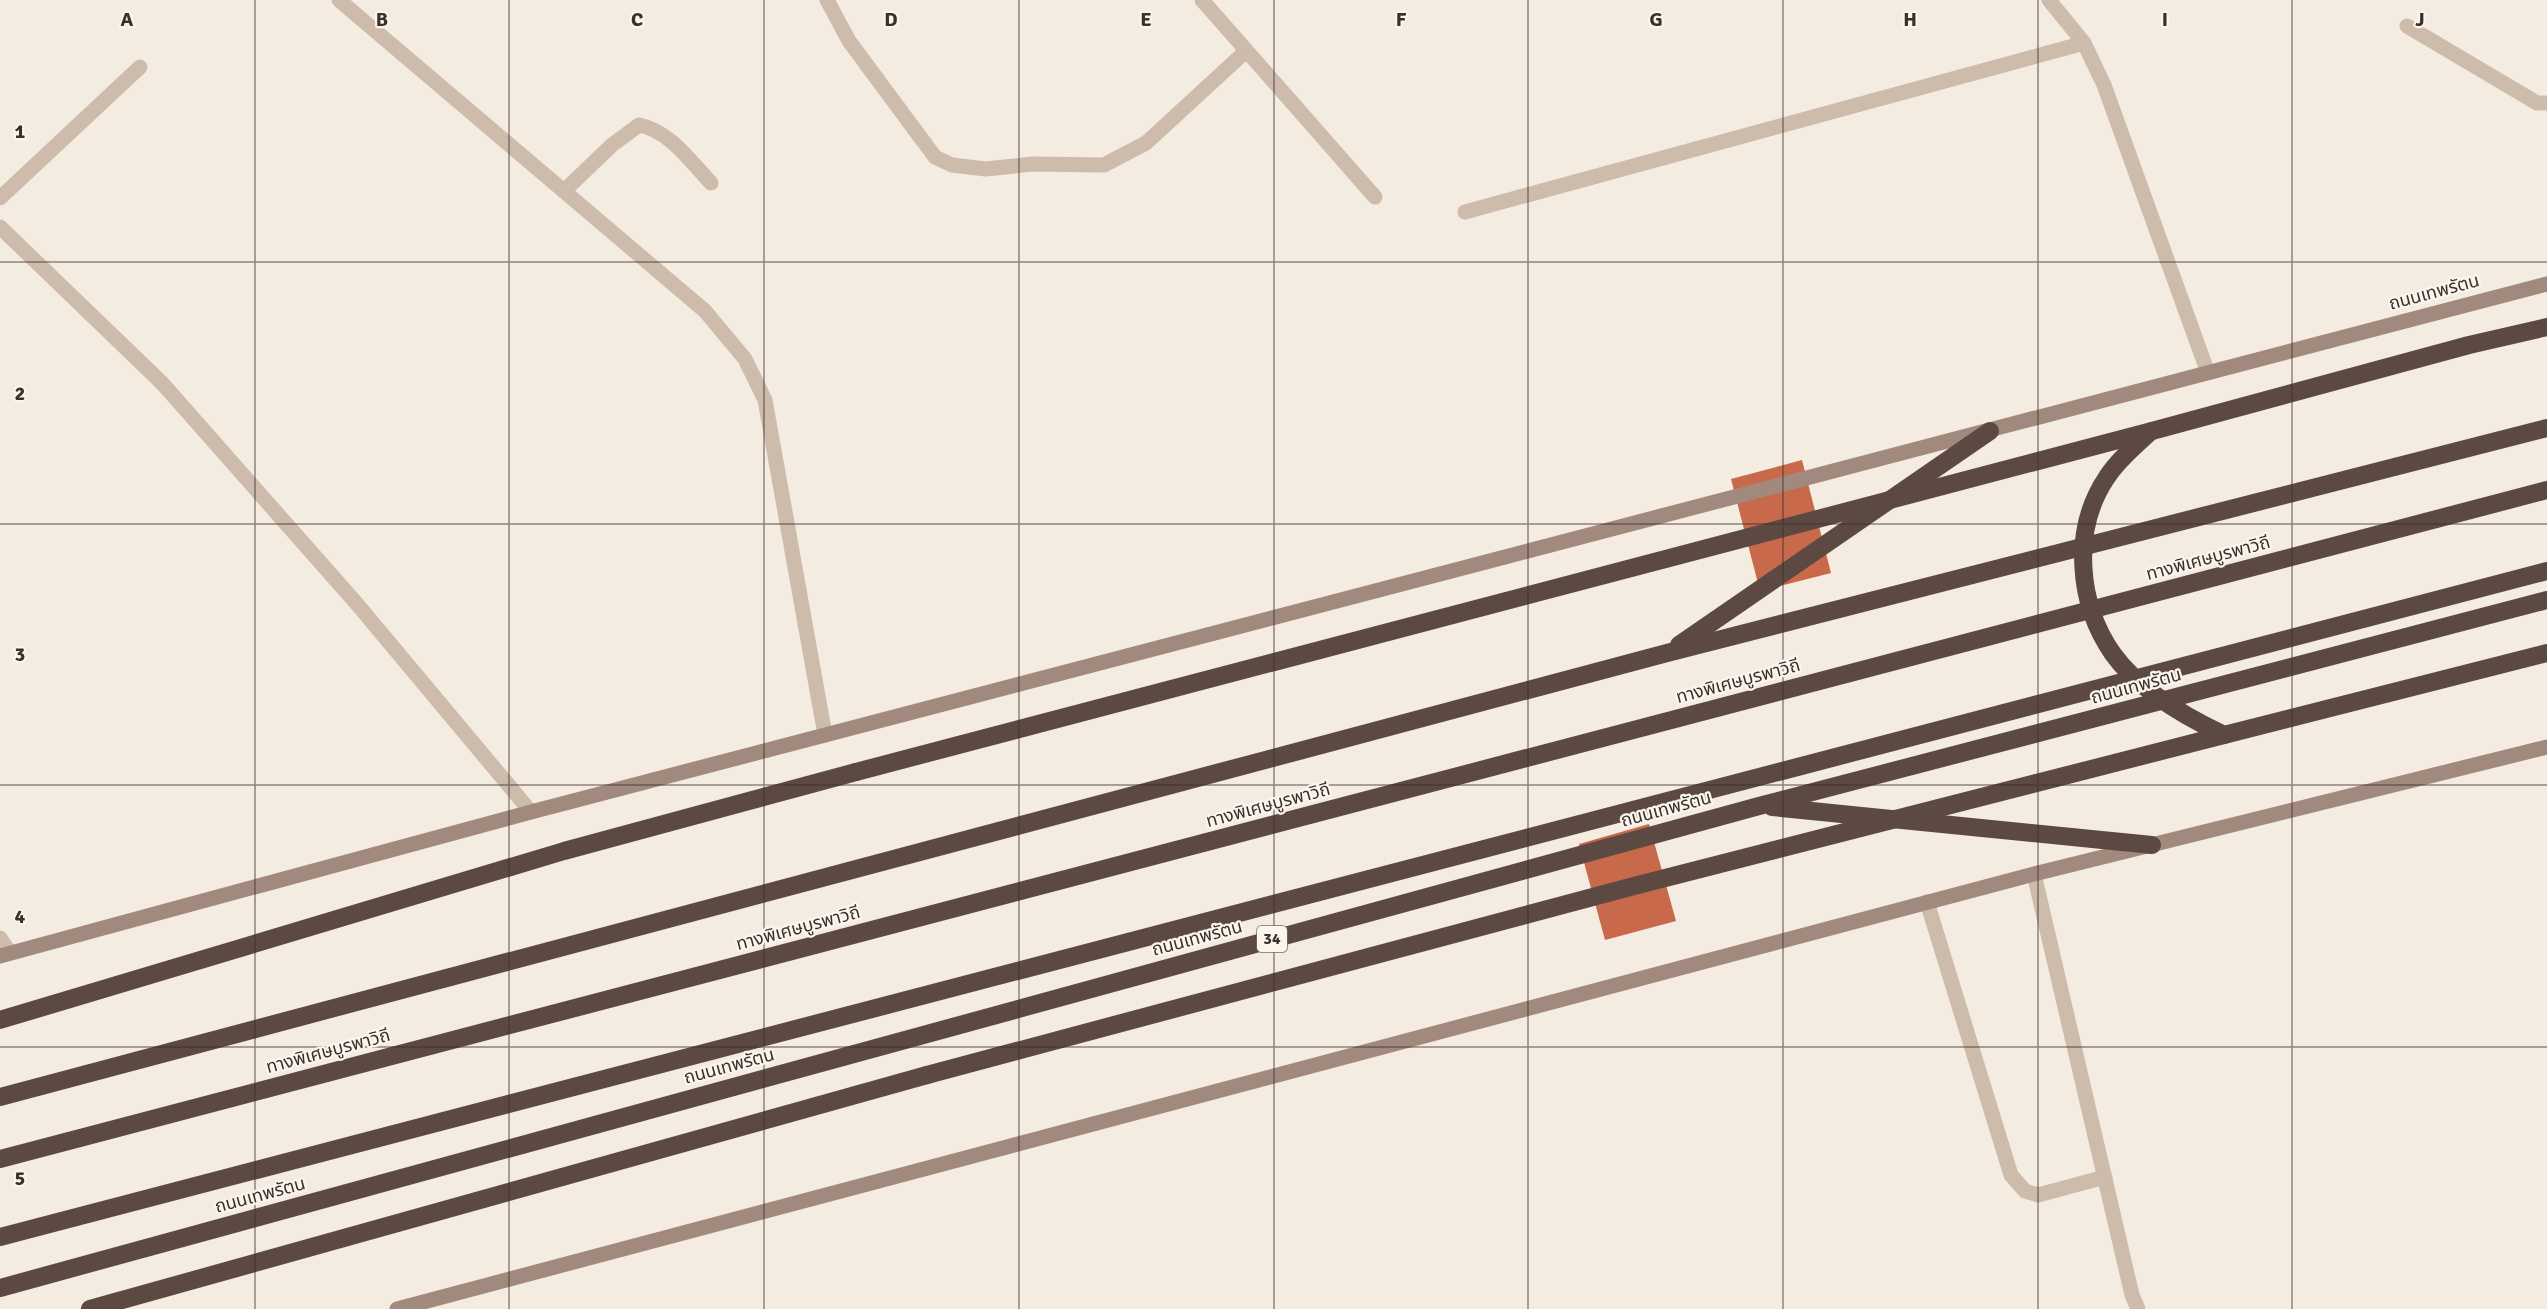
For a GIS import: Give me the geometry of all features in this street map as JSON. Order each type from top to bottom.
[{"type":"highway","points":[[0,1020],[575,848],[2469,345],[2547,327]]},
{"type":"highway","points":[[0,1097],[1667,653],[2547,428]]},
{"type":"highway","points":[[1667,653],[1990,431]]},
{"type":"highway","points":[[2152,431],[2123,457],[2107,477],[2096,498],[2086,523],[2083,566],[2086,595],[2098,630],[2112,653],[2132,676],[2177,710],[2224,735]]},
{"type":"highway","name":"ทางพิเศษบูรพาวิถี","points":[[0,1159],[2547,490]]},
{"type":"highway","points":[[0,1238],[2547,571]]},
{"type":"highway","name":"ถนนเทพรัตน","points":[[0,1288],[1759,806],[2547,600]]},
{"type":"highway","points":[[90,1309],[961,1066],[1634,886],[2547,653]]},
{"type":"highway","points":[[1759,806],[2152,845]]},
{"type":"main road","name":"ถนนเทพรัตน","points":[[5,954],[531,812],[2547,284]]},
{"type":"main road","points":[[402,1308],[2034,874],[2547,747]]},
{"type":"street","points":[[339,0],[705,311],[745,359],[765,400],[825,735]]},
{"type":"street","points":[[826,0],[849,41],[935,157],[952,165],[986,169],[1032,164],[1104,165],[1146,143],[1246,51]]},
{"type":"street","points":[[1202,0],[1375,197]]},
{"type":"street","points":[[2049,0],[2084,43],[2104,85],[2208,373]]},
{"type":"street","points":[[2407,26],[2537,103],[2547,103]]},
{"type":"street","points":[[1465,212],[2084,43]]},
{"type":"street","points":[[0,198],[141,67]]},
{"type":"street","points":[[564,191],[612,145],[639,125],[654,128],[667,138],[711,183]]},
{"type":"street","points":[[0,227],[162,383],[357,604],[531,812]]},
{"type":"street","points":[[2034,874],[2132,1295],[2138,1309]]},
{"type":"street","points":[[1927,902],[2012,1175],[2025,1191],[2038,1196],[2105,1177]]},
{"type":"street","points":[[0,938],[5,954]]},
{"type":"building","points":[[1802,460],[1831,573],[1760,591],[1731,479]]},
{"type":"building","points":[[1649,824],[1676,921],[1605,940],[1579,844]]}]
